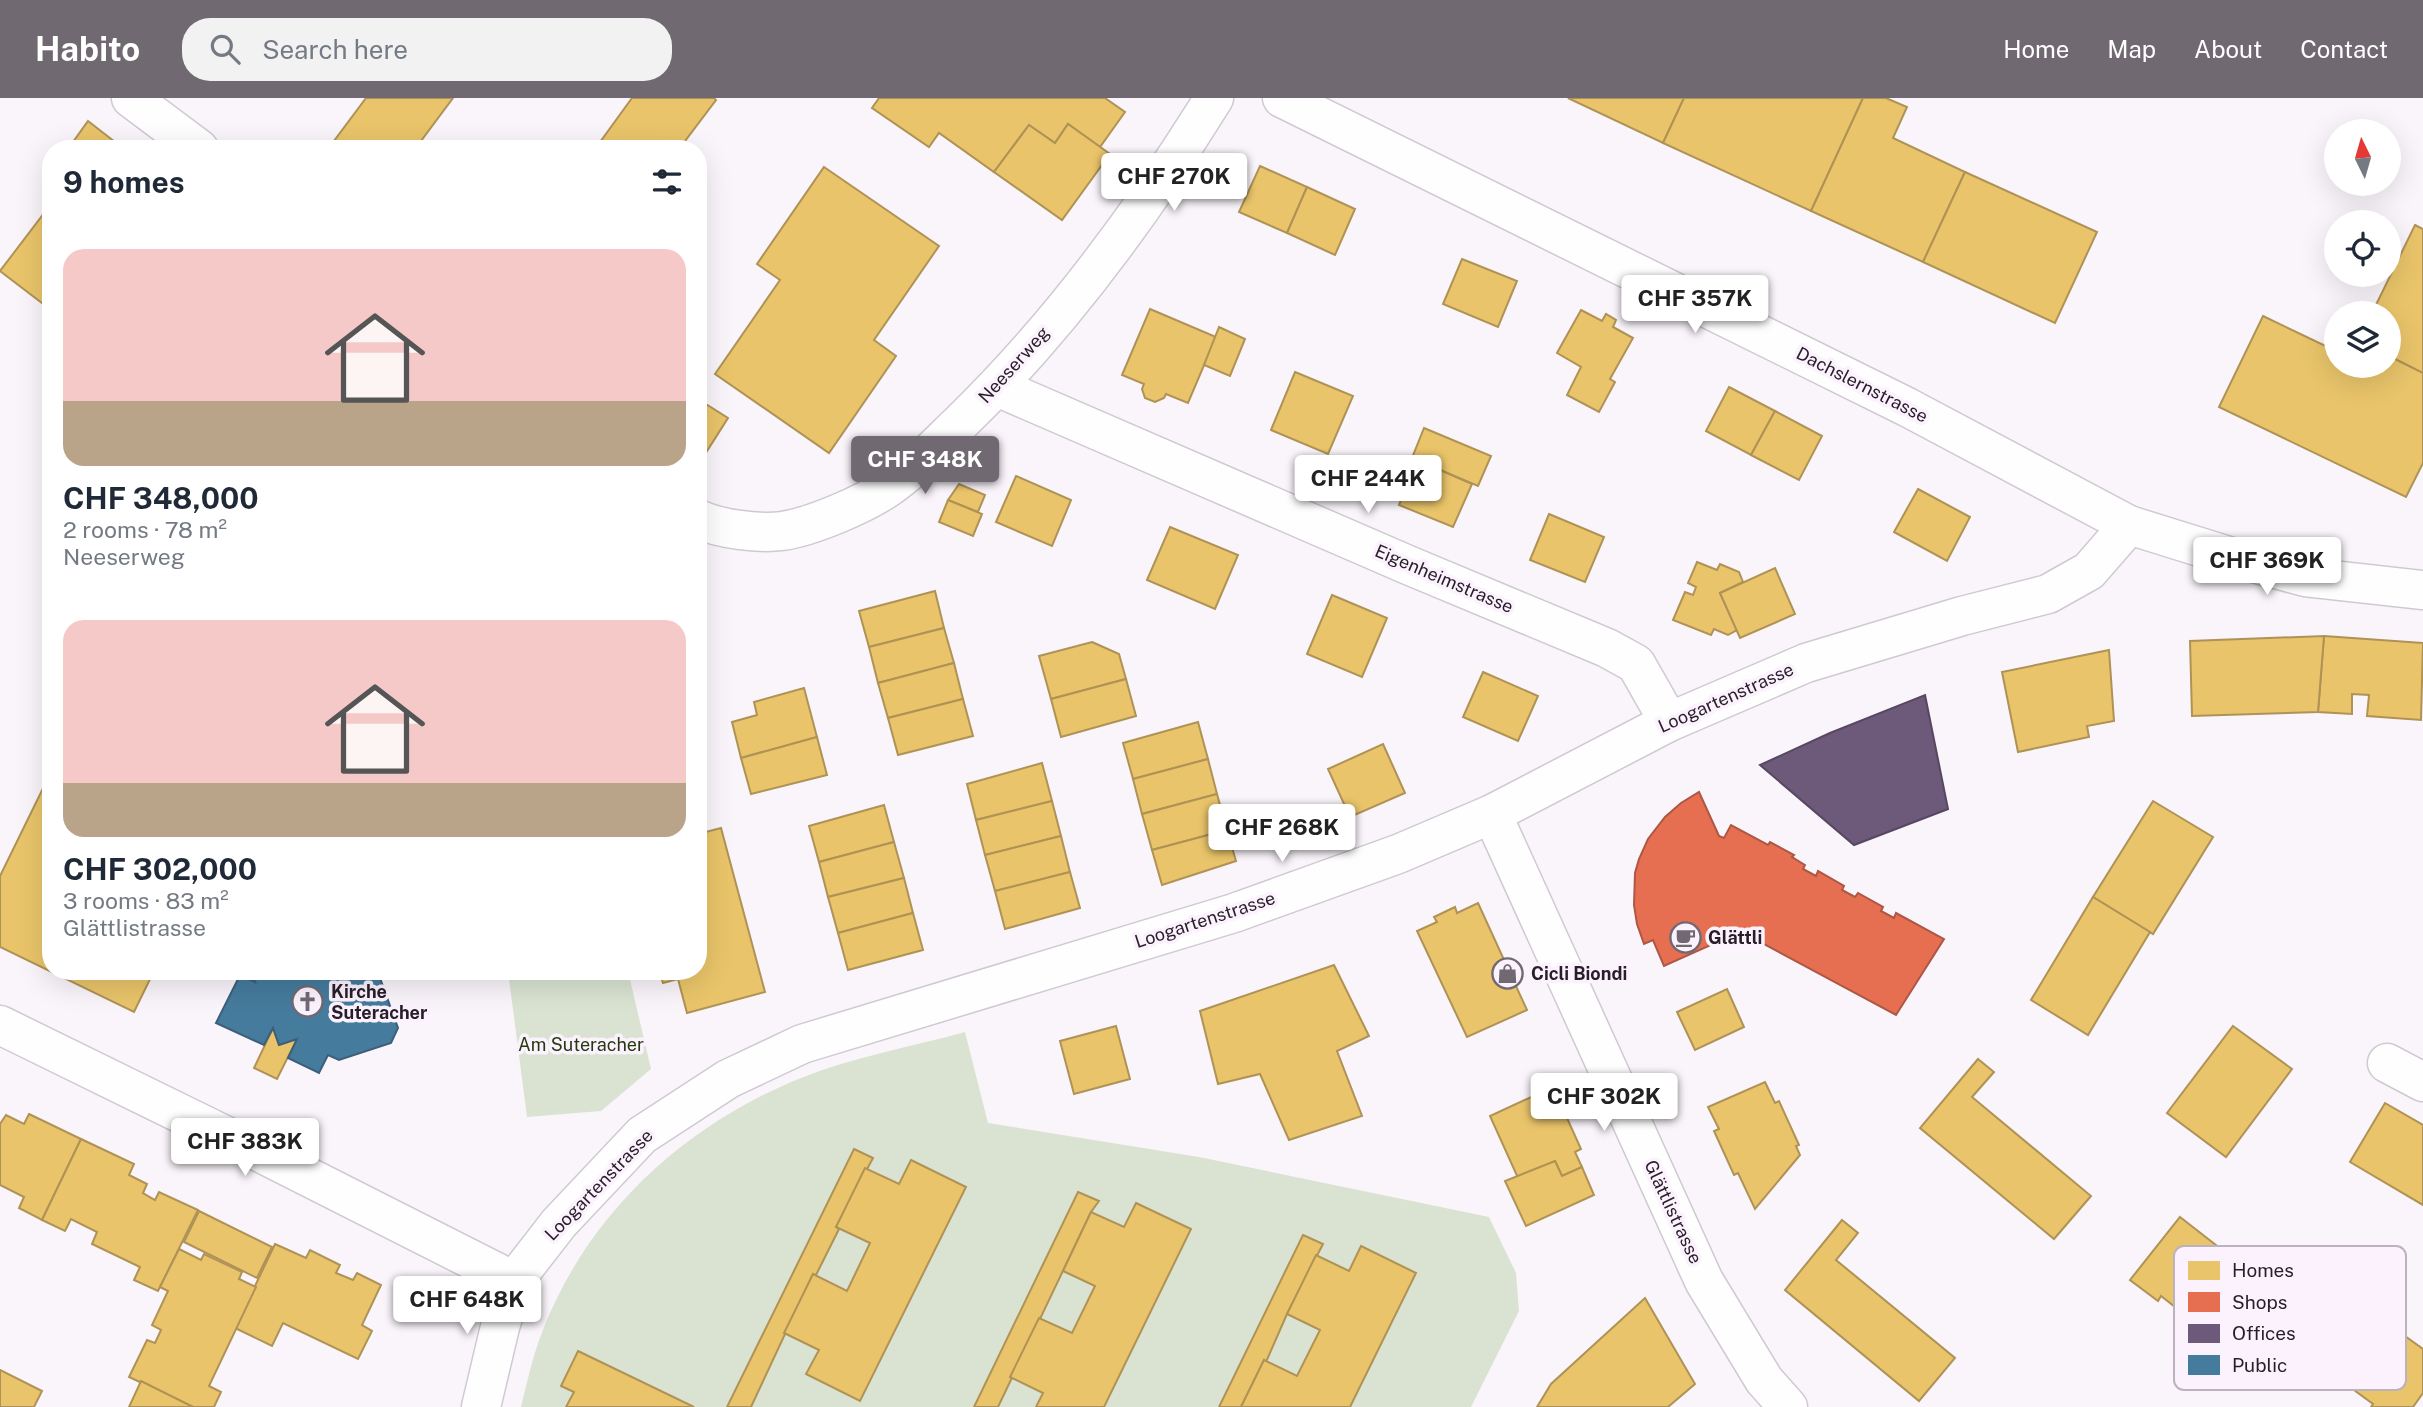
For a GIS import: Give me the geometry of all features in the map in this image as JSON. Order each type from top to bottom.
[{"type":"street","points":[[131,98],[187,140]]},
{"type":"street","name":"Neeserweg","points":[[707,522],[737,530],[782,531],[855,506],[899,479],[997,387],[1079,290],[1134,219],[1214,98]]},
{"type":"street","name":"Dachslernstrasse","points":[[1282,98],[1907,407],[2129,525],[2235,558],[2305,576],[2423,590]]},
{"type":"street","name":"Eigenheimstrasse","points":[[997,387],[1608,648],[1636,664],[1669,722]]},
{"type":"street","name":"Loogartenstrasse","points":[[481,1407],[514,1281],[559,1223],[642,1135],[728,1079],[802,1044],[1234,913],[1398,854],[1492,814],[1669,722],[1806,663],[1962,616],[2048,594],[2089,571],[2129,525]]},
{"type":"street","name":"Glättlistrasse","points":[[1492,814],[1704,1281],[1764,1380],[1788,1407]]},
{"type":"street","points":[[0,1025],[514,1281]]},
{"type":"street","points":[[2387,1063],[2423,1082]]},
{"type":"green space","name":"Am Suteracher","points":[[509,980],[630,980],[651,1069],[601,1111],[527,1117]]},
{"type":"green space","points":[[965,1032],[988,1123],[1199,1157],[1489,1217],[1516,1273],[1519,1311],[1471,1407],[521,1407],[541,1335],[560,1291],[584,1251],[612,1213],[644,1179],[679,1148],[717,1121],[801,1078],[862,1058]]},
{"type":"building: Homes","points":[[366,98],[453,98],[422,140],[335,140]]},
{"type":"building: Homes","points":[[632,98],[716,100],[686,140],[602,140]]},
{"type":"building: Homes","points":[[879,98],[1105,98],[1125,112],[1100,147],[1068,124],[1055,143],[1029,125],[994,172],[939,133],[929,147],[872,108]]},
{"type":"building: Homes","points":[[1568,98],[1684,98],[1663,143]]},
{"type":"building: Homes","points":[[1684,98],[1863,98],[1811,211],[1663,143]]},
{"type":"building: Homes","points":[[1863,98],[1886,98],[1907,107],[1893,138],[1965,172],[1923,262],[1811,211]]},
{"type":"building: Homes","points":[[88,121],[112,140],[74,140]]},
{"type":"building: Homes","points":[[1068,124],[1110,154],[1062,220],[994,172],[1029,125],[1055,143]]},
{"type":"building: Homes","points":[[1260,166],[1307,187],[1287,233],[1239,212]]},
{"type":"building: Homes","points":[[824,167],[939,246],[874,340],[896,356],[829,453],[715,374],[780,280],[757,264]]},
{"type":"building: Homes","points":[[1965,172],[2097,232],[2055,323],[1923,262]]},
{"type":"building: Homes","points":[[1307,187],[1355,209],[1335,255],[1287,233]]},
{"type":"building: Homes","points":[[42,216],[42,303],[0,271]]},
{"type":"building: Homes","points":[[2415,225],[2423,229],[2423,373],[2401,362],[2401,301],[2378,301],[2385,287],[2401,287],[2401,254]]},
{"type":"building: Homes","points":[[1462,259],[1517,281],[1498,327],[1443,304]]},
{"type":"building: Homes","points":[[1150,309],[1216,337],[1188,403],[1166,394],[1155,402],[1145,398],[1142,389],[1144,384],[1122,375]]},
{"type":"building: Homes","points":[[1581,310],[1602,321],[1606,314],[1616,320],[1613,327],[1633,338],[1610,379],[1615,382],[1599,412],[1567,395],[1581,367],[1557,353]]},
{"type":"building: Homes","points":[[2263,316],[2324,345],[2324,378],[2401,378],[2401,362],[2423,373],[2423,463],[2406,497],[2219,407]]},
{"type":"building: Homes","points":[[1219,327],[1245,339],[1230,376],[1204,365]]},
{"type":"building: Homes","points":[[1295,372],[1353,396],[1328,454],[1271,430]]},
{"type":"building: Homes","points":[[1729,387],[1775,411],[1751,455],[1706,431]]},
{"type":"building: Homes","points":[[707,405],[728,418],[707,451]]},
{"type":"building: Homes","points":[[1775,411],[1822,436],[1799,480],[1751,455]]},
{"type":"building: Homes","points":[[1424,428],[1491,456],[1478,486],[1412,458]]},
{"type":"building: Homes","points":[[1417,460],[1472,484],[1453,527],[1399,505]]},
{"type":"building: Homes","points":[[1016,476],[1071,500],[1052,546],[996,522]]},
{"type":"building: Homes","points":[[959,484],[985,495],[978,512],[948,500]]},
{"type":"building: Homes","points":[[1918,489],[1970,517],[1947,561],[1894,532]]},
{"type":"building: Homes","points":[[948,500],[982,514],[973,536],[939,522]]},
{"type":"building: Homes","points":[[1549,514],[1604,537],[1585,582],[1530,560]]},
{"type":"building: Homes","points":[[1170,527],[1238,555],[1215,609],[1147,580]]},
{"type":"building: Homes","points":[[1697,562],[1717,570],[1720,564],[1739,572],[1743,582],[1720,593],[1737,630],[1728,635],[1714,629],[1711,635],[1673,620],[1685,592],[1693,595],[1696,587],[1688,583]]},
{"type":"building: Homes","points":[[1775,568],[1795,614],[1740,638],[1720,593]]},
{"type":"building: Homes","points":[[935,591],[944,628],[869,647],[859,611]]},
{"type":"building: Homes","points":[[1332,595],[1387,618],[1362,677],[1307,654]]},
{"type":"building: Homes","points":[[944,628],[954,663],[878,683],[869,647]]},
{"type":"building: Homes","points":[[2324,636],[2423,643],[2421,720],[2367,716],[2369,695],[2352,694],[2352,714],[2318,712]]},
{"type":"building: Homes","points":[[2324,636],[2318,712],[2192,716],[2190,641]]},
{"type":"building: Homes","points":[[1092,642],[1119,654],[1126,679],[1051,699],[1039,656]]},
{"type":"building: Homes","points":[[2109,650],[2114,721],[2087,726],[2089,737],[2018,752],[2002,672]]},
{"type":"building: Homes","points":[[954,663],[963,699],[888,718],[878,683]]},
{"type":"building: Homes","points":[[1483,672],[1538,696],[1518,741],[1463,717]]},
{"type":"building: Homes","points":[[1126,679],[1136,716],[1061,737],[1051,699]]},
{"type":"building: Homes","points":[[804,688],[817,737],[741,758],[732,722],[757,715],[754,702]]},
{"type":"building: Homes","points":[[963,699],[973,736],[898,755],[888,718]]},
{"type":"building: Homes","points":[[1198,722],[1208,759],[1133,779],[1123,743]]},
{"type":"building: Homes","points":[[817,737],[827,775],[751,794],[741,758]]},
{"type":"building: Homes","points":[[1383,744],[1405,793],[1350,817],[1328,769]]},
{"type":"building: Homes","points":[[1208,759],[1217,794],[1142,814],[1133,779]]},
{"type":"building: Homes","points":[[1042,763],[1052,801],[976,820],[967,784]]},
{"type":"building: Homes","points":[[42,790],[42,967],[0,947],[0,876]]},
{"type":"building: Homes","points":[[1217,794],[1227,830],[1152,850],[1142,814]]},
{"type":"building: Homes","points":[[1052,801],[1061,836],[985,855],[976,820]]},
{"type":"building: Homes","points":[[2153,801],[2213,837],[2153,934],[2093,897]]},
{"type":"building: Homes","points":[[884,805],[894,842],[819,862],[809,826]]},
{"type":"building: Homes","points":[[721,828],[765,992],[687,1013],[678,980],[707,980],[707,832]]},
{"type":"building: Homes","points":[[1227,830],[1236,861],[1162,885],[1152,850]]},
{"type":"building: Homes","points":[[1061,836],[1070,872],[995,891],[985,855]]},
{"type":"building: Homes","points":[[894,842],[904,878],[828,897],[819,862]]},
{"type":"building: Homes","points":[[1070,872],[1080,908],[1005,929],[995,891]]},
{"type":"building: Homes","points":[[904,878],[913,913],[838,933],[828,897]]},
{"type":"building: Homes","points":[[2093,897],[2150,932],[2088,1035],[2031,1000]]},
{"type":"building: Homes","points":[[1478,903],[1527,1010],[1467,1037],[1417,931],[1437,922],[1434,917],[1455,907],[1457,913]]},
{"type":"building: Homes","points":[[913,913],[923,950],[848,970],[838,933]]},
{"type":"building: Homes","points":[[1334,965],[1369,1036],[1337,1051],[1362,1116],[1289,1140],[1260,1074],[1218,1084],[1200,1011]]},
{"type":"building: Homes","points":[[68,980],[150,980],[134,1012]]},
{"type":"building: Homes","points":[[1727,989],[1744,1027],[1695,1050],[1677,1012]]},
{"type":"building: Homes","points":[[1116,1026],[1130,1079],[1074,1094],[1060,1041]]},
{"type":"building: Homes","points":[[2233,1026],[2292,1069],[2226,1157],[2167,1113]]},
{"type":"building: Homes","points":[[273,1028],[279,1045],[297,1039],[277,1079],[254,1068]]},
{"type":"building: Homes","points":[[1978,1059],[1994,1072],[1972,1097],[2091,1196],[2054,1239],[1920,1128]]},
{"type":"building: Homes","points":[[1765,1082],[1775,1103],[1779,1101],[1799,1145],[1796,1146],[1800,1155],[1755,1209],[1738,1173],[1734,1175],[1714,1131],[1719,1129],[1708,1107]]},
{"type":"building: Homes","points":[[1553,1087],[1581,1149],[1575,1152],[1582,1167],[1562,1176],[1555,1161],[1518,1178],[1490,1116]]},
{"type":"building: Homes","points":[[2385,1103],[2423,1125],[2423,1205],[2350,1162]]},
{"type":"building: Homes","points":[[29,1114],[81,1139],[42,1220],[19,1208],[24,1197],[0,1185],[0,1124],[6,1115],[24,1124]]},
{"type":"building: Homes","points":[[81,1139],[134,1164],[129,1175],[147,1184],[143,1193],[155,1200],[159,1192],[198,1210],[158,1291],[134,1280],[140,1267],[92,1244],[97,1232],[71,1219],[65,1231],[42,1220]]},
{"type":"building: Homes","points":[[854,1149],[873,1158],[836,1227],[839,1229],[816,1275],[813,1274],[751,1407],[727,1407]]},
{"type":"building: Homes","points":[[911,1160],[966,1187],[860,1401],[806,1374],[819,1350],[784,1333],[813,1274],[847,1291],[870,1243],[836,1227],[865,1168],[899,1184]]},
{"type":"building: Homes","points":[[1555,1161],[1562,1176],[1582,1167],[1594,1195],[1526,1226],[1505,1181]]},
{"type":"building: Homes","points":[[1078,1192],[1099,1201],[1091,1212],[998,1407],[974,1407]]},
{"type":"building: Homes","points":[[1136,1203],[1191,1229],[1104,1407],[1036,1407],[1043,1393],[1010,1377],[1039,1318],[1072,1333],[1095,1286],[1063,1271],[1091,1212],[1124,1227]]},
{"type":"building: Homes","points":[[199,1211],[272,1247],[257,1278],[184,1242]]},
{"type":"building: Homes","points":[[2180,1217],[2217,1246],[2174,1246],[2174,1306],[2161,1296],[2158,1301],[2130,1280]]},
{"type":"building: Homes","points":[[1842,1220],[1858,1233],[1836,1260],[1955,1358],[1919,1401],[1785,1290]]},
{"type":"building: Homes","points":[[1303,1235],[1323,1244],[1266,1362],[1264,1360],[1241,1407],[1219,1407]]},
{"type":"building: Homes","points":[[275,1244],[306,1258],[310,1250],[340,1265],[336,1273],[353,1280],[357,1273],[381,1285],[362,1325],[372,1331],[358,1359],[283,1323],[272,1346],[235,1328]]},
{"type":"building: Homes","points":[[1361,1246],[1416,1273],[1350,1407],[1241,1407],[1264,1360],[1297,1376],[1320,1330],[1287,1314],[1316,1255],[1349,1271]]},
{"type":"building: Homes","points":[[179,1249],[201,1260],[204,1254],[242,1272],[239,1279],[256,1287],[209,1386],[221,1392],[214,1407],[193,1407],[129,1377],[147,1340],[155,1343],[161,1330],[152,1325],[168,1291],[160,1287]]},
{"type":"building: Homes","points":[[1645,1298],[1695,1384],[1668,1407],[1537,1407],[1551,1384]]},
{"type":"building: Homes","points":[[2406,1337],[2423,1349],[2423,1393],[2413,1407],[2371,1407],[2373,1404],[2354,1390],[2406,1390]]},
{"type":"building: Homes","points":[[578,1351],[694,1407],[566,1407],[574,1392],[561,1386]]},
{"type":"building: Homes","points":[[0,1370],[42,1391],[34,1407],[0,1407]]},
{"type":"building: Homes","points":[[141,1381],[193,1407],[129,1407]]},
{"type":"building: Shops","points":[[1699,792],[1719,836],[1724,838],[1731,825],[1768,845],[1770,842],[1794,855],[1792,857],[1805,865],[1803,869],[1816,876],[1818,871],[1844,886],[1842,890],[1855,897],[1858,893],[1883,907],[1881,911],[1894,918],[1896,913],[1944,939],[1896,1015],[1747,935],[1748,932],[1744,930],[1664,966],[1653,940],[1644,944],[1634,905],[1635,873],[1639,859],[1648,839],[1665,817]]},
{"type":"building: Offices","points":[[1925,695],[1948,809],[1854,845],[1760,765],[1830,733]]},
{"type":"building: Public","name":"Kirche Suteracher","points":[[238,980],[255,982],[254,980],[381,980],[398,1028],[391,1043],[339,1060],[328,1055],[319,1073],[288,1058],[297,1039],[279,1045],[273,1028],[264,1045],[216,1023]]},
{"type":"place","name":"Glättli","points":[[1685,938]]},
{"type":"place","name":"Cicli Biondi","points":[[1508,974]]},
{"type":"place","name":"Kirche Suteracher","points":[[308,1002]]}]
